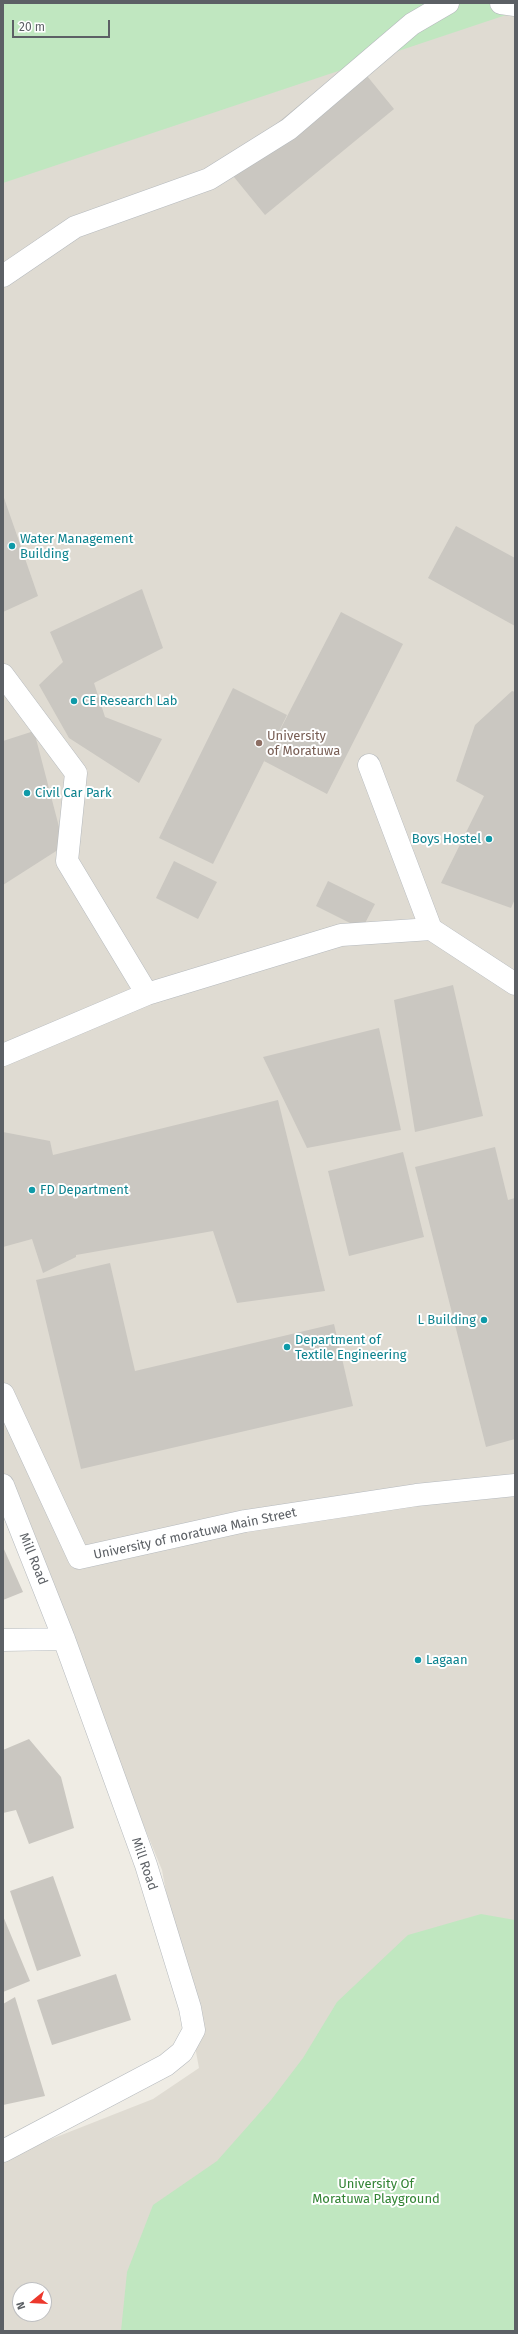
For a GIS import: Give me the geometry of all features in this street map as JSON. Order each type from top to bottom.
[{"type":"street","points":[[3,276],[75,227],[208,179],[289,130],[412,24],[448,3]]},
{"type":"street","points":[[501,3],[515,5]]},
{"type":"street","points":[[3,675],[76,773],[67,861],[147,994]]},
{"type":"street","points":[[369,765],[430,929],[515,984]]},
{"type":"street","points":[[3,1056],[147,994],[341,935],[430,929]]},
{"type":"street","name":"University of moratuwa Main Street","points":[[3,1394],[79,1558],[245,1522],[416,1495],[515,1485]]},
{"type":"street","name":"Mill Road","points":[[3,1485],[64,1638],[146,1866],[190,2008],[194,2030],[182,2052],[166,2065],[3,2151]]},
{"type":"street","points":[[3,1640],[64,1638]]},
{"type":"shaded area","name":"University of Moratuwa","points":[[3,3],[515,3],[515,2331],[3,2331],[3,2158],[153,2099],[199,2068],[162,1870],[3,1483]]},
{"type":"green space","points":[[3,3],[515,3],[515,12],[3,183]]},
{"type":"green space","name":"University Of Moratuwa Playground","points":[[481,1914],[515,1920],[515,2331],[121,2331],[127,2272],[153,2205],[217,2161],[271,2100],[303,2058],[337,2002],[408,1935]]},
{"type":"building","points":[[354,60],[394,109],[265,215],[225,166]]},
{"type":"building","name":"Water Management Building","points":[[3,495],[38,596],[3,612]]},
{"type":"building","points":[[456,526],[515,558],[515,626],[428,578]]},
{"type":"building","name":"CE Research Lab","points":[[142,589],[163,648],[94,683],[105,717],[162,739],[139,783],[69,738],[39,685],[63,662],[50,632]]},
{"type":"building","points":[[341,612],[403,644],[327,794],[264,761]]},
{"type":"building","points":[[233,688],[287,715],[213,864],[159,838]]},
{"type":"building","name":"Boys Hostel","points":[[512,691],[515,692],[515,899],[511,908],[441,883],[484,796],[456,781],[475,725]]},
{"type":"building","name":"Civil Car Park","points":[[34,731],[64,846],[3,885],[3,741]]},
{"type":"building","points":[[174,861],[217,882],[198,919],[156,898]]},
{"type":"building","points":[[328,881],[375,904],[362,929],[316,906]]},
{"type":"building","points":[[453,985],[483,1116],[415,1132],[394,1000]]},
{"type":"building","points":[[379,1028],[401,1130],[307,1148],[263,1057]]},
{"type":"building","points":[[278,1100],[325,1291],[237,1303],[213,1231],[76,1255],[76,1257],[43,1273],[32,1239],[3,1247],[3,1132],[50,1141],[53,1155]]},
{"type":"building","name":"L Building","points":[[495,1147],[508,1200],[515,1198],[515,1439],[486,1447],[415,1167]]},
{"type":"building","points":[[403,1152],[424,1237],[349,1256],[328,1171]]},
{"type":"building","name":"Department of Textile Engineering","points":[[110,1263],[135,1371],[334,1324],[353,1406],[81,1469],[36,1280]]},
{"type":"building","points":[[3,1547],[23,1592],[3,1600]]},
{"type":"building","points":[[29,1739],[61,1777],[74,1828],[29,1844],[16,1810],[3,1813],[3,1750]]},
{"type":"building","points":[[53,1876],[81,1956],[37,1971],[10,1891]]},
{"type":"building","points":[[3,1916],[30,1981],[3,1992]]},
{"type":"building","points":[[116,1974],[131,2020],[52,2045],[37,2000]]},
{"type":"building","points":[[15,1997],[45,2096],[3,2105],[3,2004]]},
{"type":"place","name":"Water Management Building","points":[[12,546]]},
{"type":"place","name":"CE Research Lab","points":[[74,701]]},
{"type":"place","name":"University of Moratuwa","points":[[259,743]]},
{"type":"place","name":"Civil Car Park","points":[[27,793]]},
{"type":"place","name":"Boys Hostel","points":[[489,839]]},
{"type":"place","name":"FD Department","points":[[32,1190]]},
{"type":"place","name":"L Building","points":[[484,1320]]},
{"type":"place","name":"Department of Textile Engineering","points":[[287,1347]]},
{"type":"place","name":"Lagaan","points":[[418,1660]]}]
